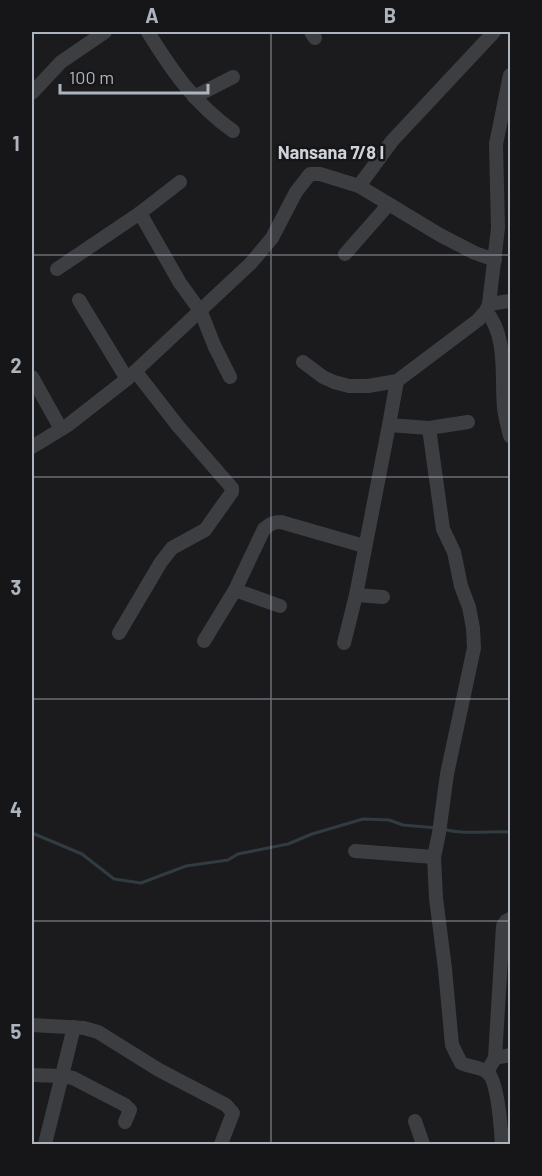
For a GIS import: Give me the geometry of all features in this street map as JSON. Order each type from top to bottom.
[{"type":"street","points":[[32,93],[62,62],[105,32]]},
{"type":"street","points":[[148,32],[170,67],[194,97],[211,115],[233,131]]},
{"type":"street","points":[[359,186],[392,141],[494,32]]},
{"type":"street","points":[[303,362],[324,377],[349,386],[368,386],[397,381],[478,320],[488,308],[495,260],[504,228],[503,171],[497,133],[509,90],[510,75]]},
{"type":"street","points":[[194,97],[233,77]]},
{"type":"street","points":[[32,447],[132,376],[201,312],[264,250],[296,192],[310,174],[320,174],[359,186],[440,235],[475,253],[495,260]]},
{"type":"street","points":[[57,269],[140,213],[180,182]]},
{"type":"street","points":[[345,254],[389,204]]},
{"type":"street","points":[[140,213],[180,283],[201,312],[230,377]]},
{"type":"street","points":[[79,300],[132,376],[232,488],[232,492],[205,530],[172,548],[161,562],[119,633]]},
{"type":"street","points":[[488,308],[510,301]]},
{"type":"street","points":[[488,308],[500,337],[504,411],[510,436]]},
{"type":"street","points":[[32,377],[60,429]]},
{"type":"street","points":[[344,643],[356,595],[397,381]]},
{"type":"street","points":[[389,425],[429,428],[468,422]]},
{"type":"street","points":[[429,428],[443,529],[454,552],[461,586],[469,607],[474,648],[447,774],[434,857],[436,898],[452,1045],[461,1063],[487,1072],[495,1087],[505,1142]]},
{"type":"street","points":[[204,641],[235,590],[264,529],[273,522],[281,522],[364,546]]},
{"type":"street","points":[[235,590],[280,606]]},
{"type":"street","points":[[356,595],[384,597]]},
{"type":"street","points":[[355,851],[434,857]]},
{"type":"street","points":[[487,1072],[495,1058],[503,926],[506,921],[510,920]]},
{"type":"street","points":[[32,1024],[84,1028],[103,1035],[159,1070],[226,1105],[233,1113],[221,1144]]},
{"type":"street","points":[[49,1143],[74,1027]]},
{"type":"street","points":[[495,1058],[510,1055]]},
{"type":"street","points":[[32,1075],[62,1076],[79,1080],[125,1105],[130,1110],[125,1122]]},
{"type":"street","points":[[415,1121],[423,1144]]},
{"type":"waterway","points":[[32,833],[82,854],[114,879],[141,883],[186,866],[228,860],[238,854],[288,844],[312,834],[363,819],[389,820],[403,825],[437,828]]},
{"type":"waterway","points":[[443,829],[468,832],[510,832]]},
{"type":"district","name":"Nansana 7/8 I","points":[[331,152]]}]
